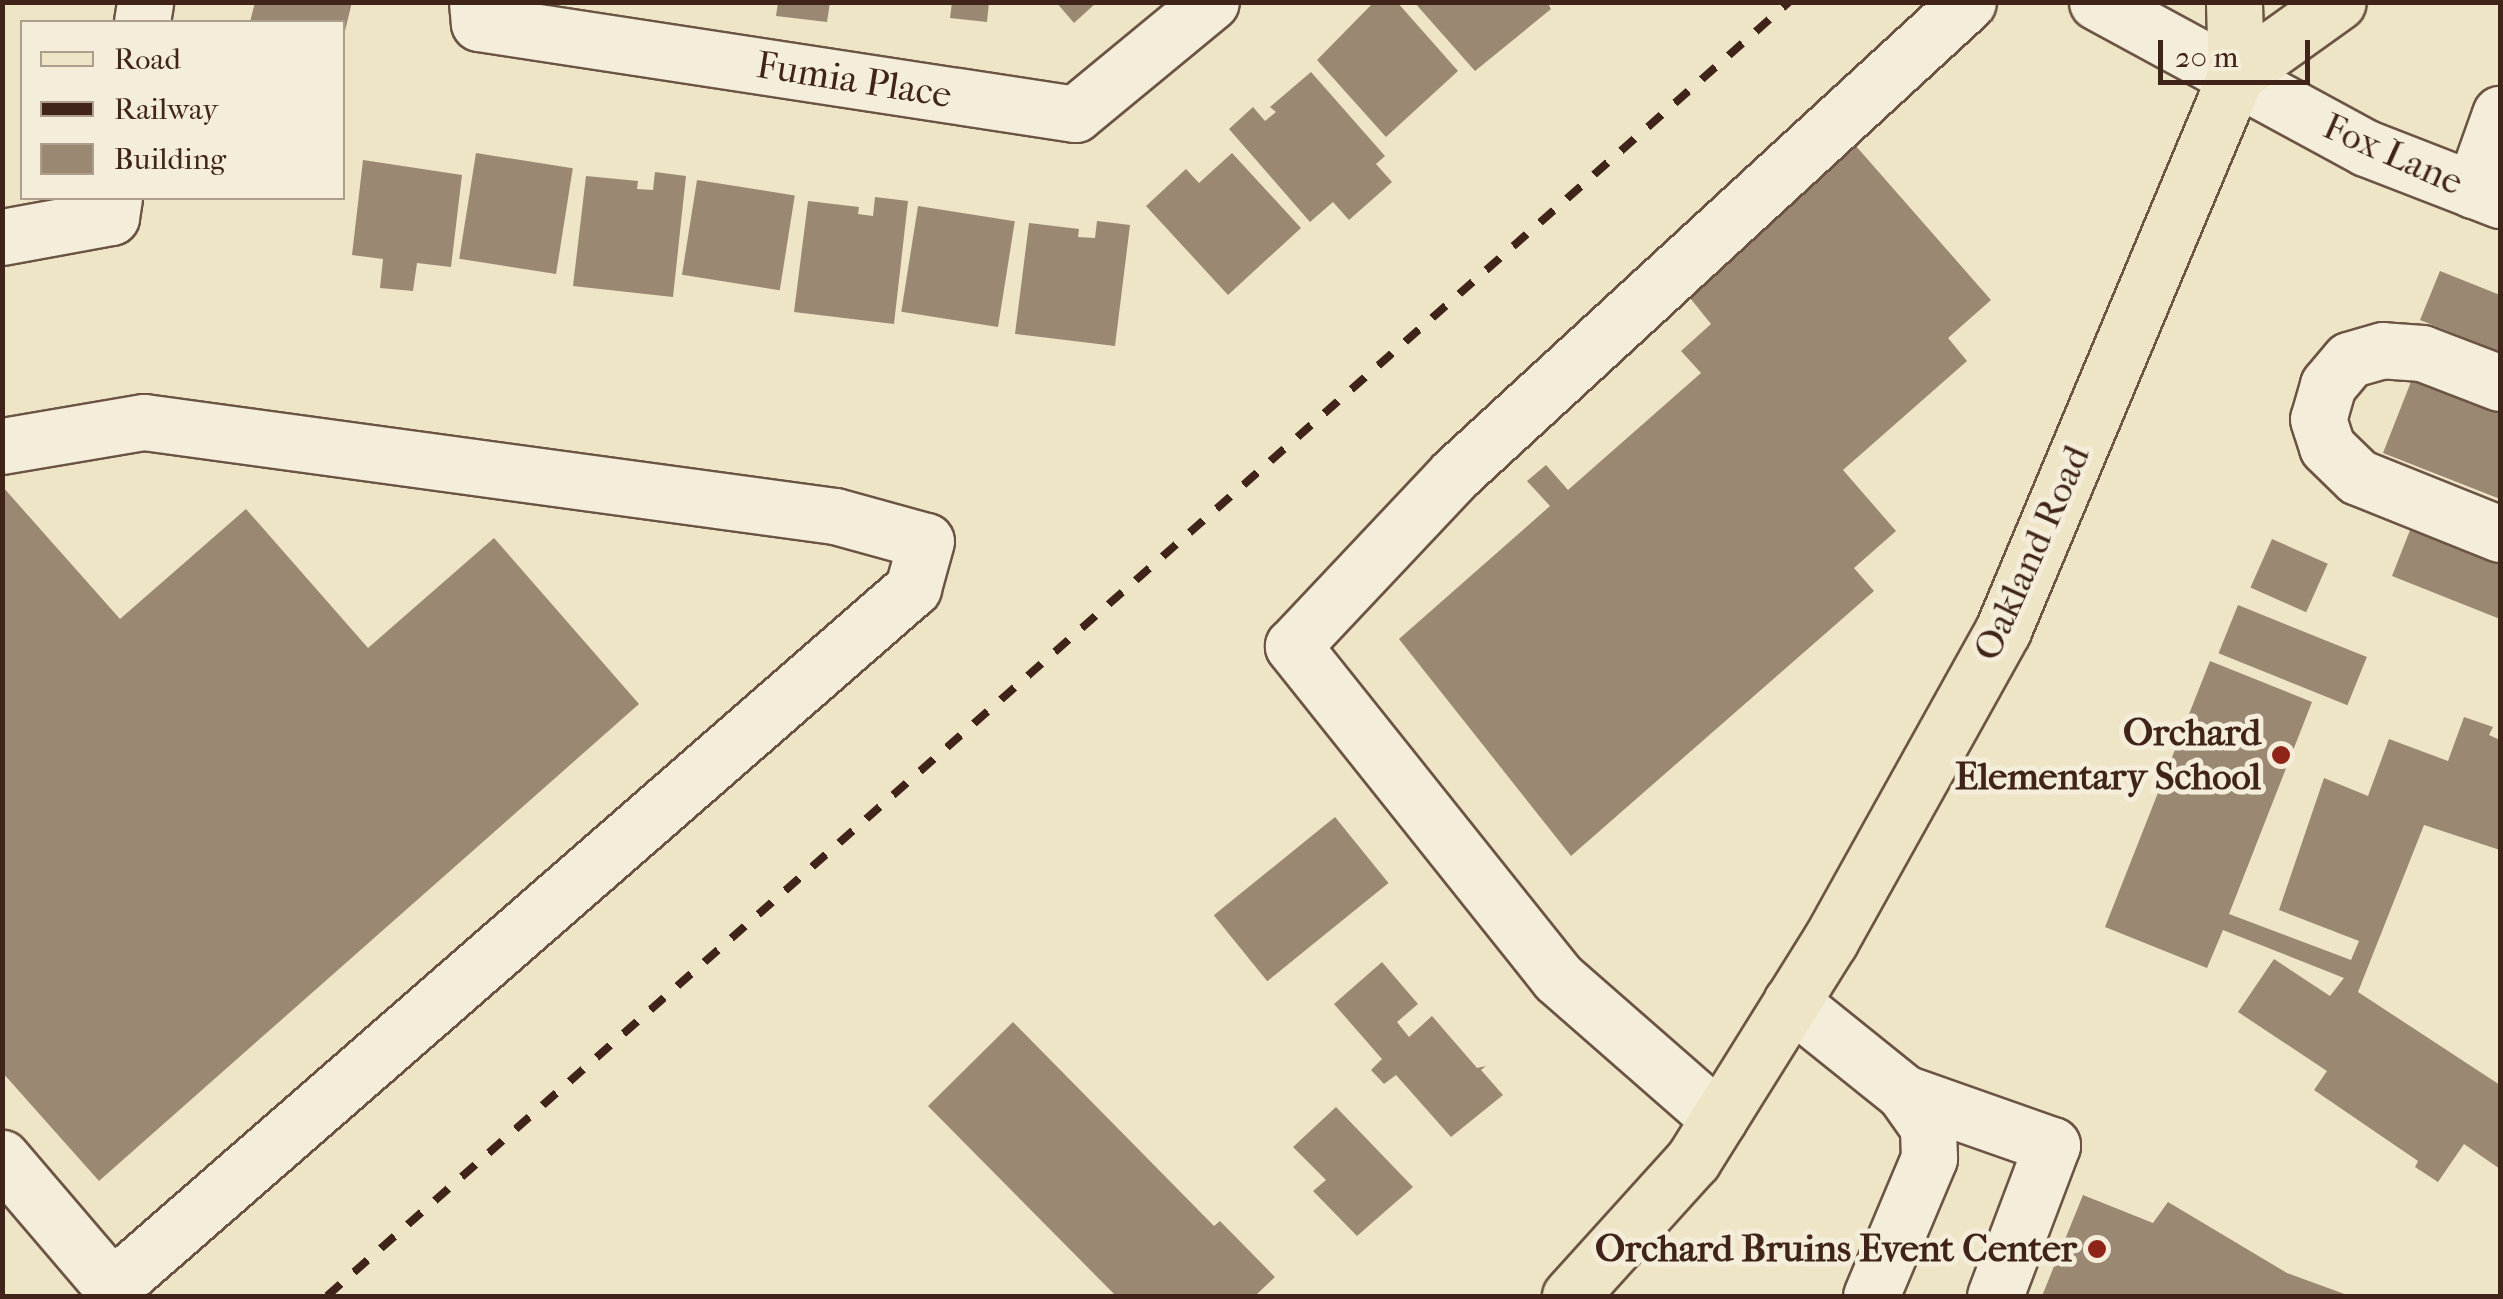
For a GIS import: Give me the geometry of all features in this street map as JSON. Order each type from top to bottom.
[{"type":"main road","name":"Oakland Road","points":[[1570,1296],[1693,1160],[1791,1002],[2003,630],[2236,76],[2234,2]]},
{"type":"main road","points":[[2236,76],[2338,2]]},
{"type":"street","name":"Fumia Place","points":[[478,2],[478,23],[1075,114],[1211,2]]},
{"type":"street","points":[[1718,1120],[1558,978],[1293,646],[1456,474],[1968,2]]},
{"type":"street","name":"Fox Lane","points":[[2098,2],[2366,148],[2487,195]]},
{"type":"street","points":[[2487,195],[2500,114]]},
{"type":"street","points":[[2,238],[111,217],[114,200]]},
{"type":"street","points":[[2500,383],[2422,352],[2383,350],[2349,360],[2328,385],[2318,419],[2327,447],[2358,477],[2500,534]]},
{"type":"street","points":[[2,446],[144,422],[835,516],[926,542],[914,588],[112,1287],[2,1158]]},
{"type":"street","points":[[1791,1002],[1904,1094],[1928,1127],[1928,1158],[1871,1296]]},
{"type":"street","points":[[1904,1094],[2052,1146],[1995,1296]]},
{"type":"building","points":[[255,2],[352,2],[345,31],[345,20],[250,20]]},
{"type":"building","points":[[778,2],[830,2],[827,22],[776,16]]},
{"type":"building","points":[[952,2],[989,2],[987,22],[950,18]]},
{"type":"building","points":[[1056,2],[1097,2],[1074,23]]},
{"type":"building","points":[[1374,2],[1397,2],[1458,71],[1386,137],[1317,60]]},
{"type":"building","points":[[1414,2],[1547,2],[1551,9],[1475,71]]},
{"type":"building","points":[[1311,72],[1385,156],[1376,164],[1392,182],[1349,220],[1333,202],[1310,222],[1229,129],[1253,107],[1265,121],[1276,112],[1270,107]]},
{"type":"building","points":[[1855,145],[1991,300],[1948,338],[1967,361],[1843,470],[1896,531],[1854,568],[1874,591],[1571,856],[1399,639],[1550,506],[1527,481],[1546,465],[1568,490],[1701,373],[1681,351],[1711,324],[1686,293]]},
{"type":"building","points":[[476,153],[573,168],[556,274],[459,259]]},
{"type":"building","points":[[1232,153],[1301,228],[1228,295],[1146,206],[1186,169],[1199,183]]},
{"type":"building","points":[[363,160],[462,175],[451,267],[417,263],[413,291],[380,288],[383,259],[352,255]]},
{"type":"building","points":[[655,172],[686,176],[673,297],[573,286],[586,176],[638,181],[637,189],[653,190]]},
{"type":"building","points":[[697,180],[795,195],[780,290],[682,275]]},
{"type":"building","points":[[875,197],[908,201],[894,324],[794,312],[808,201],[859,207],[858,214],[873,216]]},
{"type":"building","points":[[918,206],[1015,221],[998,327],[901,312]]},
{"type":"building","points":[[1097,221],[1130,225],[1115,346],[1015,334],[1029,223],[1079,229],[1078,237],[1095,238]]},
{"type":"building","points":[[2440,271],[2500,295],[2500,352],[2420,320]]},
{"type":"building","points":[[2416,369],[2500,402],[2500,499],[2383,453]]},
{"type":"building","points":[[2,486],[120,619],[246,509],[368,648],[494,538],[639,704],[99,1181],[2,1072]]},
{"type":"building","points":[[2414,520],[2500,554],[2500,619],[2392,576]]},
{"type":"building","points":[[2272,539],[2328,564],[2306,612],[2250,587]]},
{"type":"building","points":[[2238,605],[2367,657],[2347,705],[2219,653]]},
{"type":"building","points":[[2210,661],[2312,702],[2229,914],[2351,960],[2359,941],[2279,910],[2324,778],[2368,796],[2389,739],[2448,761],[2464,717],[2493,727],[2489,735],[2500,740],[2500,850],[2424,825],[2358,992],[2500,1085],[2500,1169],[2464,1144],[2438,1182],[2415,1167],[2418,1161],[2314,1090],[2327,1071],[2238,1012],[2274,959],[2330,996],[2344,978],[2223,930],[2207,968],[2105,927]]},
{"type":"building","points":[[1335,817],[1388,883],[1267,981],[1214,915]]},
{"type":"building","points":[[1382,962],[1418,1004],[1397,1022],[1409,1037],[1432,1016],[1477,1068],[1486,1066],[1481,1070],[1503,1095],[1451,1137],[1396,1075],[1384,1084],[1371,1070],[1382,1059],[1334,1004]]},
{"type":"building","points":[[1013,1022],[1214,1226],[1220,1221],[1275,1277],[1255,1296],[1116,1296],[928,1106]]},
{"type":"building","points":[[1336,1107],[1413,1187],[1357,1236],[1313,1191],[1326,1180],[1293,1147]]},
{"type":"building","points":[[2083,1195],[2153,1223],[2168,1202],[2287,1273],[2350,1296],[2042,1296]]},
{"type":"railway","points":[[327,1296],[1789,2]]},
{"type":"place","name":"Orchard Elementary School","points":[[2281,755]]},
{"type":"place","name":"Orchard Bruins Event Center","points":[[2097,1249]]}]
